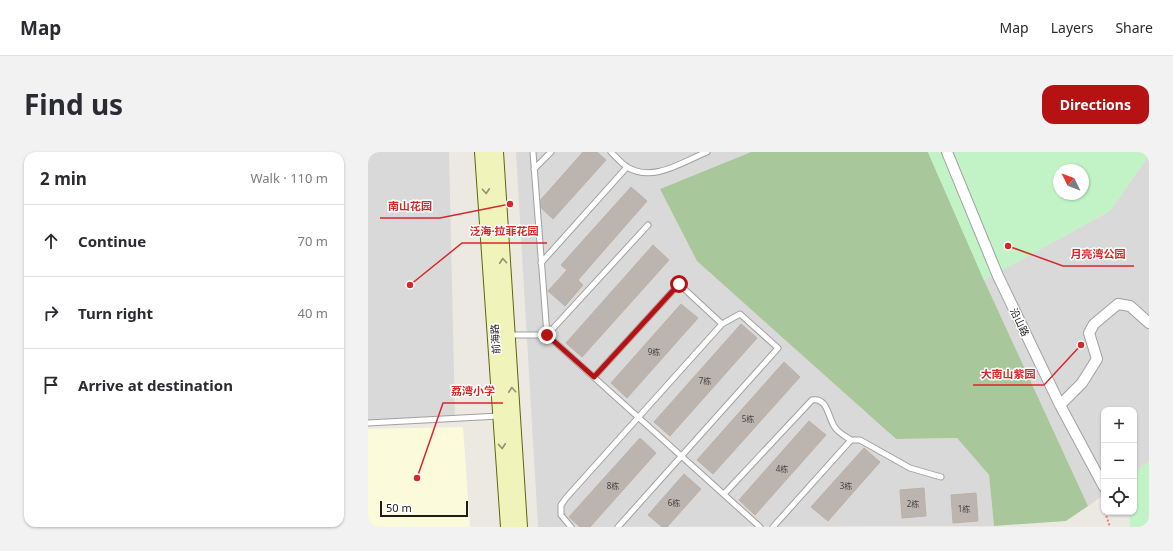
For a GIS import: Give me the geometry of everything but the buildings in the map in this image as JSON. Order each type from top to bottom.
[{"type":"street","name":"前海路","points":[[482,152],[508,527]]},
{"type":"street","name":"前海路","points":[[496,152],[520,527]]},
{"type":"street","name":"沿山路","points":[[947,152],[998,276],[1060,405],[1101,481]]},
{"type":"street","points":[[1060,405],[1082,383],[1097,359],[1089,333],[1094,324],[1118,304],[1130,306],[1149,323]]},
{"type":"lane","points":[[533,152],[547,335]]},
{"type":"lane","points":[[534,169],[551,152]]},
{"type":"lane","points":[[611,152],[627,167],[648,174],[660,172],[706,152]]},
{"type":"lane","points":[[541,263],[627,167]]},
{"type":"lane","points":[[547,335],[648,225]]},
{"type":"lane","points":[[594,377],[679,284],[722,324]]},
{"type":"lane","points":[[571,527],[561,515],[561,505],[722,324],[740,314],[778,348],[618,527]]},
{"type":"lane","points":[[508,336],[547,335],[760,527]]},
{"type":"lane","points":[[724,494],[812,400],[816,399],[822,401],[834,427],[851,440],[860,440],[910,468],[941,477]]},
{"type":"lane","points":[[368,424],[500,416]]},
{"type":"lane","points":[[773,527],[851,440]]},
{"type":"path","points":[[1107,515],[1110,527]]},
{"type":"shaded area","points":[[368,152],[449,152],[455,418],[368,423]]},
{"type":"shaded area","points":[[516,152],[751,152],[660,189],[895,439],[957,438],[989,475],[994,526],[538,527]]},
{"type":"shaded area","points":[[1149,155],[1149,461],[1137,471],[1137,407],[1101,407],[1101,497],[1088,506],[984,280],[1110,211]]},
{"type":"shaded area","points":[[463,427],[470,527],[368,527],[368,429]]},
{"type":"green space","points":[[751,152],[928,152],[984,280],[1088,506],[1066,521],[994,526],[989,475],[957,438],[896,439],[697,261],[660,189]]},
{"type":"green space","points":[[928,152],[1149,152],[1149,155],[1110,211],[984,280]]},
{"type":"green space","points":[[1149,461],[1149,527],[1130,527],[1129,515],[1137,515],[1137,471]]},
{"type":"place","name":"南山花园","points":[[510,204]]},
{"type":"place","name":"月亮湾公园","points":[[1008,246]]},
{"type":"place","name":"泛海·拉菲花园","points":[[410,285]]},
{"type":"place","name":"大南山紫园","points":[[1081,345]]},
{"type":"place","name":"荔湾小学","points":[[417,478]]},
{"type":"route","points":[[547,335],[594,377],[679,284]]}]
